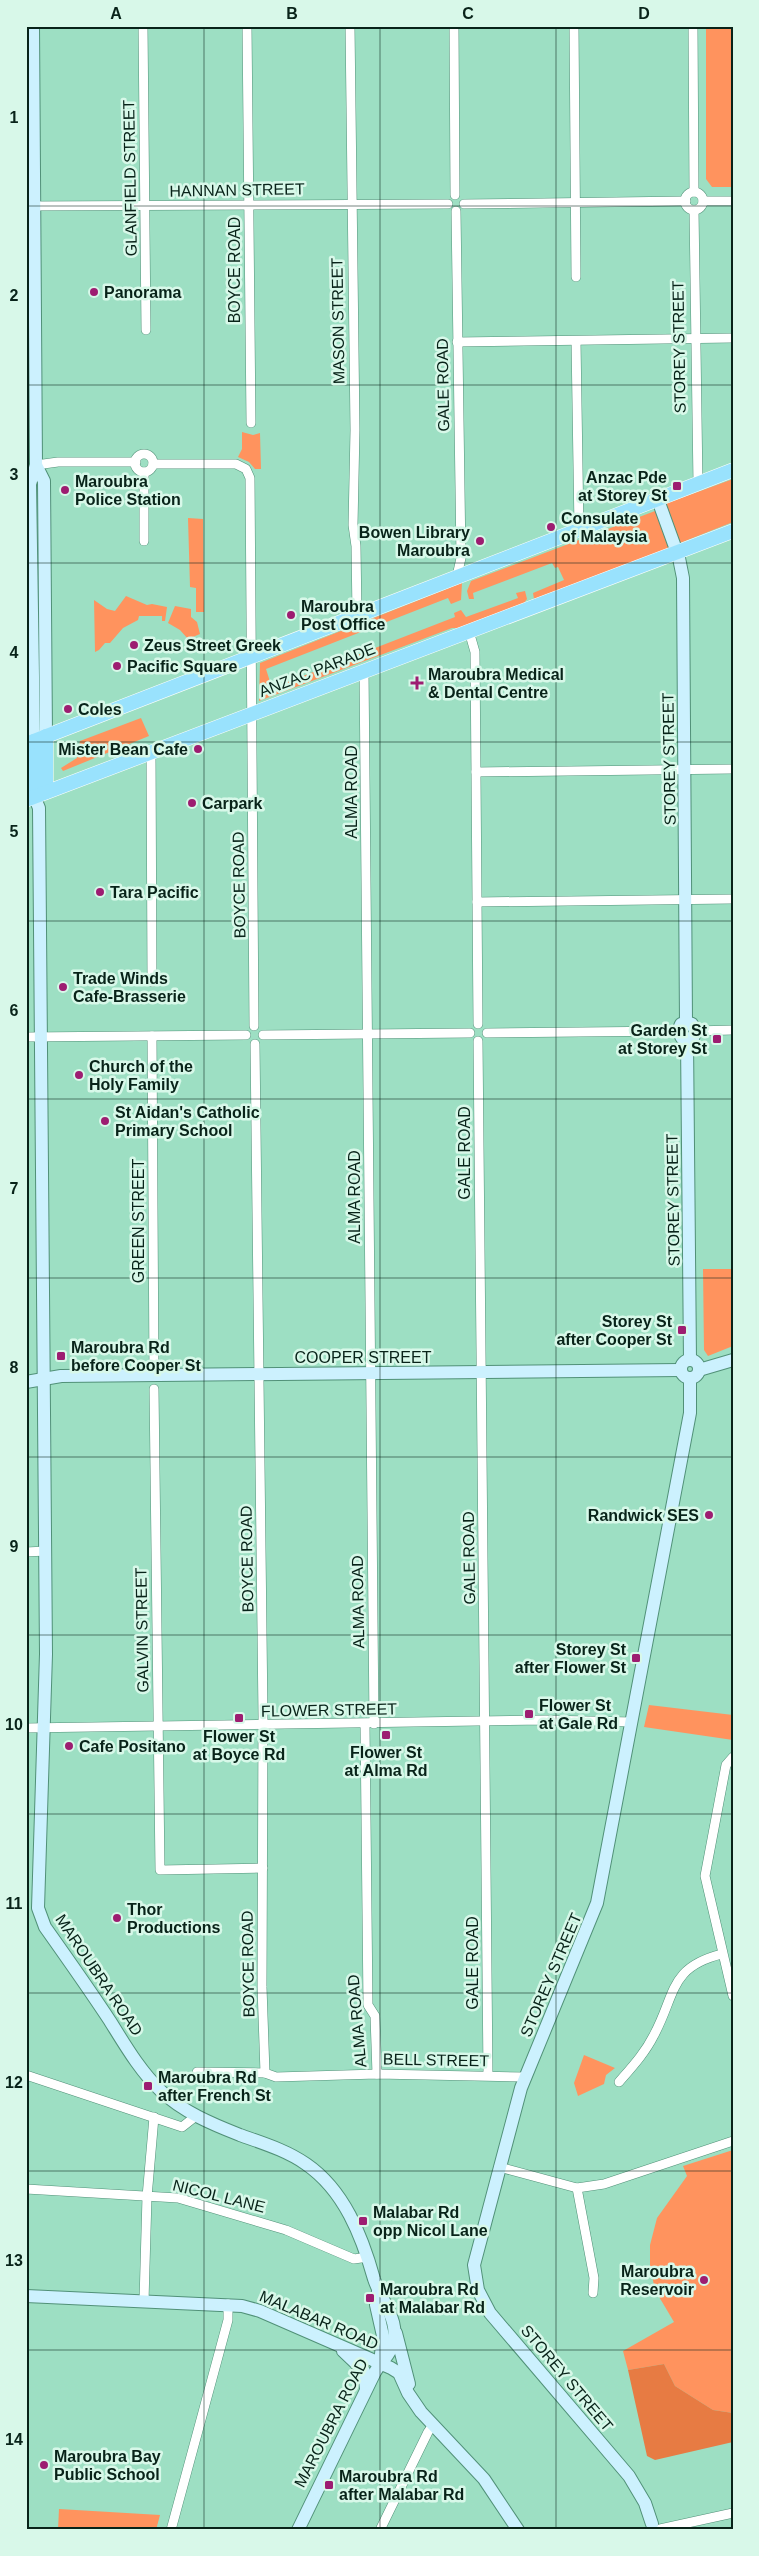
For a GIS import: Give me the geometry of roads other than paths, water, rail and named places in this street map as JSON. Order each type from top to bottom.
[{"type":"main road","name":"MAROUBRA ROAD","points":[[33,26],[30,206],[30,481],[28,514],[42,1037],[46,1377],[46,1654],[37,1886],[38,1908],[41,1919],[147,2075],[162,2092],[196,2116],[294,2156],[316,2171],[332,2188],[348,2211],[368,2257],[378,2291],[385,2299],[394,2324],[391,2351],[380,2363],[366,2389],[298,2530]]},
{"type":"main road","name":"MAROUBRA ROAD","points":[[30,466],[44,481],[35,740]]},
{"type":"main road","points":[[35,740],[733,470]]},
{"type":"main road","name":"STOREY STREET","points":[[654,2528],[645,2503],[629,2476],[490,2313],[478,2290],[475,2276],[476,2254],[516,2102],[594,1916],[690,1413],[690,1373],[697,1363],[690,1360],[683,578],[677,552],[658,500]]},
{"type":"main road","name":"ANZAC PARADE","points":[[36,799],[252,713],[733,531]]},
{"type":"main road","name":"COOPER STREET","points":[[26,1382],[46,1377],[154,1375],[481,1372],[690,1373],[733,1360]]},
{"type":"main road","points":[[378,2291],[376,2304],[383,2336],[380,2363]]},
{"type":"main road","name":"MALABAR ROAD","points":[[26,2296],[228,2304],[260,2311],[380,2363],[399,2373],[408,2393],[433,2426],[484,2479],[518,2530]]},
{"type":"main road","points":[[394,2324],[409,2378],[408,2393]]},
{"type":"main road","points":[[335,2344],[361,2368],[365,2375],[366,2389]]},
{"type":"street","name":"GLANFIELD STREET","points":[[144,26],[146,330]]},
{"type":"street","name":"BOYCE ROAD","points":[[247,26],[251,423]]},
{"type":"street","name":"MASON STREET","points":[[350,26],[355,430],[353,525],[356,546],[357,615]]},
{"type":"street","points":[[454,26],[455,195]]},
{"type":"street","points":[[575,26],[576,277]]},
{"type":"street","points":[[693,26],[694,192]]},
{"type":"street","points":[[694,192],[688,195],[686,201],[688,207],[694,210],[700,207],[703,201]]},
{"type":"street","points":[[694,192],[700,195],[703,201]]},
{"type":"street","points":[[455,195],[450,198],[448,204],[451,209],[456,211],[461,209],[464,204]]},
{"type":"street","points":[[455,195],[462,198],[464,204]]},
{"type":"street","points":[[464,204],[686,201]]},
{"type":"street","points":[[703,201],[733,201]]},
{"type":"street","name":"HANNAN STREET","points":[[30,206],[448,204]]},
{"type":"street","name":"STOREY STREET","points":[[694,210],[698,484]]},
{"type":"street","name":"GALE ROAD","points":[[456,211],[460,558],[457,576]]},
{"type":"street","points":[[457,342],[733,338]]},
{"type":"street","points":[[576,341],[579,529]]},
{"type":"street","points":[[147,455],[151,458],[153,464],[149,470],[144,472],[138,469],[136,462],[139,456],[147,455]]},
{"type":"street","points":[[30,466],[58,462],[136,462]]},
{"type":"street","name":"BOYCE ROAD","points":[[153,464],[236,464],[243,466],[249,473],[254,1026]]},
{"type":"street","points":[[144,472],[144,541]]},
{"type":"street","points":[[460,558],[475,569]]},
{"type":"street","points":[[470,631],[475,652],[478,1024]]},
{"type":"street","name":"ALMA ROAD","points":[[364,670],[370,1373],[368,2004],[375,2016],[377,2074]]},
{"type":"street","points":[[151,752],[152,982]]},
{"type":"street","points":[[476,772],[733,769]]},
{"type":"street","points":[[477,902],[733,900]]},
{"type":"street","points":[[470,1033],[474,1026],[478,1024]]},
{"type":"street","points":[[478,1024],[483,1026],[487,1033]]},
{"type":"street","points":[[246,1035],[249,1028],[254,1026],[261,1029],[264,1035]]},
{"type":"street","points":[[487,1033],[733,1030]]},
{"type":"street","points":[[264,1035],[470,1033]]},
{"type":"street","points":[[470,1033],[478,1041],[483,1039],[487,1033]]},
{"type":"street","points":[[246,1035],[250,1042],[255,1044],[261,1041],[264,1035]]},
{"type":"street","points":[[26,1037],[246,1035]]},
{"type":"street","name":"GREEN STREET","points":[[152,1036],[154,1375]]},
{"type":"street","name":"GALE ROAD","points":[[478,1041],[488,2075]]},
{"type":"street","name":"BOYCE ROAD","points":[[255,1044],[263,1725],[262,1987],[265,2073]]},
{"type":"street","name":"GALVIN STREET","points":[[154,1389],[160,1870],[263,1868]]},
{"type":"street","points":[[26,1552],[46,1552]]},
{"type":"street","name":"FLOWER STREET","points":[[26,1728],[486,1723],[546,1720],[632,1722]]},
{"type":"street","points":[[733,1757],[726,1765],[705,1876],[733,1996]]},
{"type":"street","points":[[619,2082],[642,2056],[655,2035],[671,1994],[683,1973],[695,1963],[722,1954]]},
{"type":"street","name":"BELL STREET","points":[[197,2072],[265,2073],[276,2077],[377,2074],[526,2077]]},
{"type":"street","points":[[26,2075],[182,2127],[196,2116]]},
{"type":"street","points":[[144,2301],[147,2196],[154,2117]]},
{"type":"street","points":[[499,2166],[577,2188],[604,2184],[733,2141]]},
{"type":"street","points":[[577,2188],[594,2278],[593,2293]]},
{"type":"street","name":"NICOL LANE","points":[[26,2189],[178,2198],[234,2212],[286,2230],[354,2259],[368,2257]]},
{"type":"street","points":[[171,2530],[228,2320],[228,2304]]},
{"type":"street","points":[[380,2530],[428,2432],[433,2426]]},
{"type":"street","points":[[654,2528],[733,2513]]},
{"type":"place","name":"Panorama","points":[[94,292]]},
{"type":"place","name":"Anzac Pde at Storey St","points":[[677,486]]},
{"type":"place","name":"Maroubra Police Station","points":[[65,490]]},
{"type":"place","name":"Consulate of Malaysia","points":[[551,527]]},
{"type":"place","name":"Bowen Library Maroubra","points":[[480,541]]},
{"type":"place","name":"Maroubra Post Office","points":[[291,615]]},
{"type":"place","name":"Zeus Street Greek","points":[[134,645]]},
{"type":"place","name":"Pacific Square","points":[[117,666]]},
{"type":"place","name":"Maroubra Medical & Dental Centre","points":[[417,683]]},
{"type":"place","name":"Coles","points":[[68,709]]},
{"type":"place","name":"Mister Bean Cafe","points":[[198,749]]},
{"type":"place","name":"Carpark","points":[[192,803]]},
{"type":"place","name":"Tara Pacific","points":[[100,892]]},
{"type":"place","name":"Trade Winds Cafe-Brasserie","points":[[63,987]]},
{"type":"place","name":"Garden St at Storey St","points":[[717,1039]]},
{"type":"place","name":"Church of the Holy Family","points":[[79,1075]]},
{"type":"place","name":"St Aidan's Catholic Primary School","points":[[105,1121]]},
{"type":"place","name":"Storey St after Cooper St","points":[[682,1330]]},
{"type":"place","name":"Maroubra Rd before Cooper St","points":[[61,1356]]},
{"type":"place","name":"Randwick SES","points":[[709,1515]]},
{"type":"place","name":"Storey St after Flower St","points":[[636,1658]]},
{"type":"place","name":"Flower St at Gale Rd","points":[[529,1714]]},
{"type":"place","name":"Flower St at Boyce Rd","points":[[239,1718]]},
{"type":"place","name":"Flower St at Alma Rd","points":[[386,1735]]},
{"type":"place","name":"Cafe Positano","points":[[69,1746]]},
{"type":"place","name":"Thor Productions","points":[[117,1918]]},
{"type":"place","name":"Maroubra Rd after French St","points":[[148,2086]]},
{"type":"place","name":"Malabar Rd opp Nicol Lane","points":[[363,2221]]},
{"type":"place","name":"Maroubra Reservoir","points":[[704,2280]]},
{"type":"place","name":"Maroubra Rd at Malabar Rd","points":[[370,2298]]},
{"type":"place","name":"Maroubra Bay Public School","points":[[44,2465]]},
{"type":"place","name":"Maroubra Rd after Malabar Rd","points":[[329,2485]]}]
